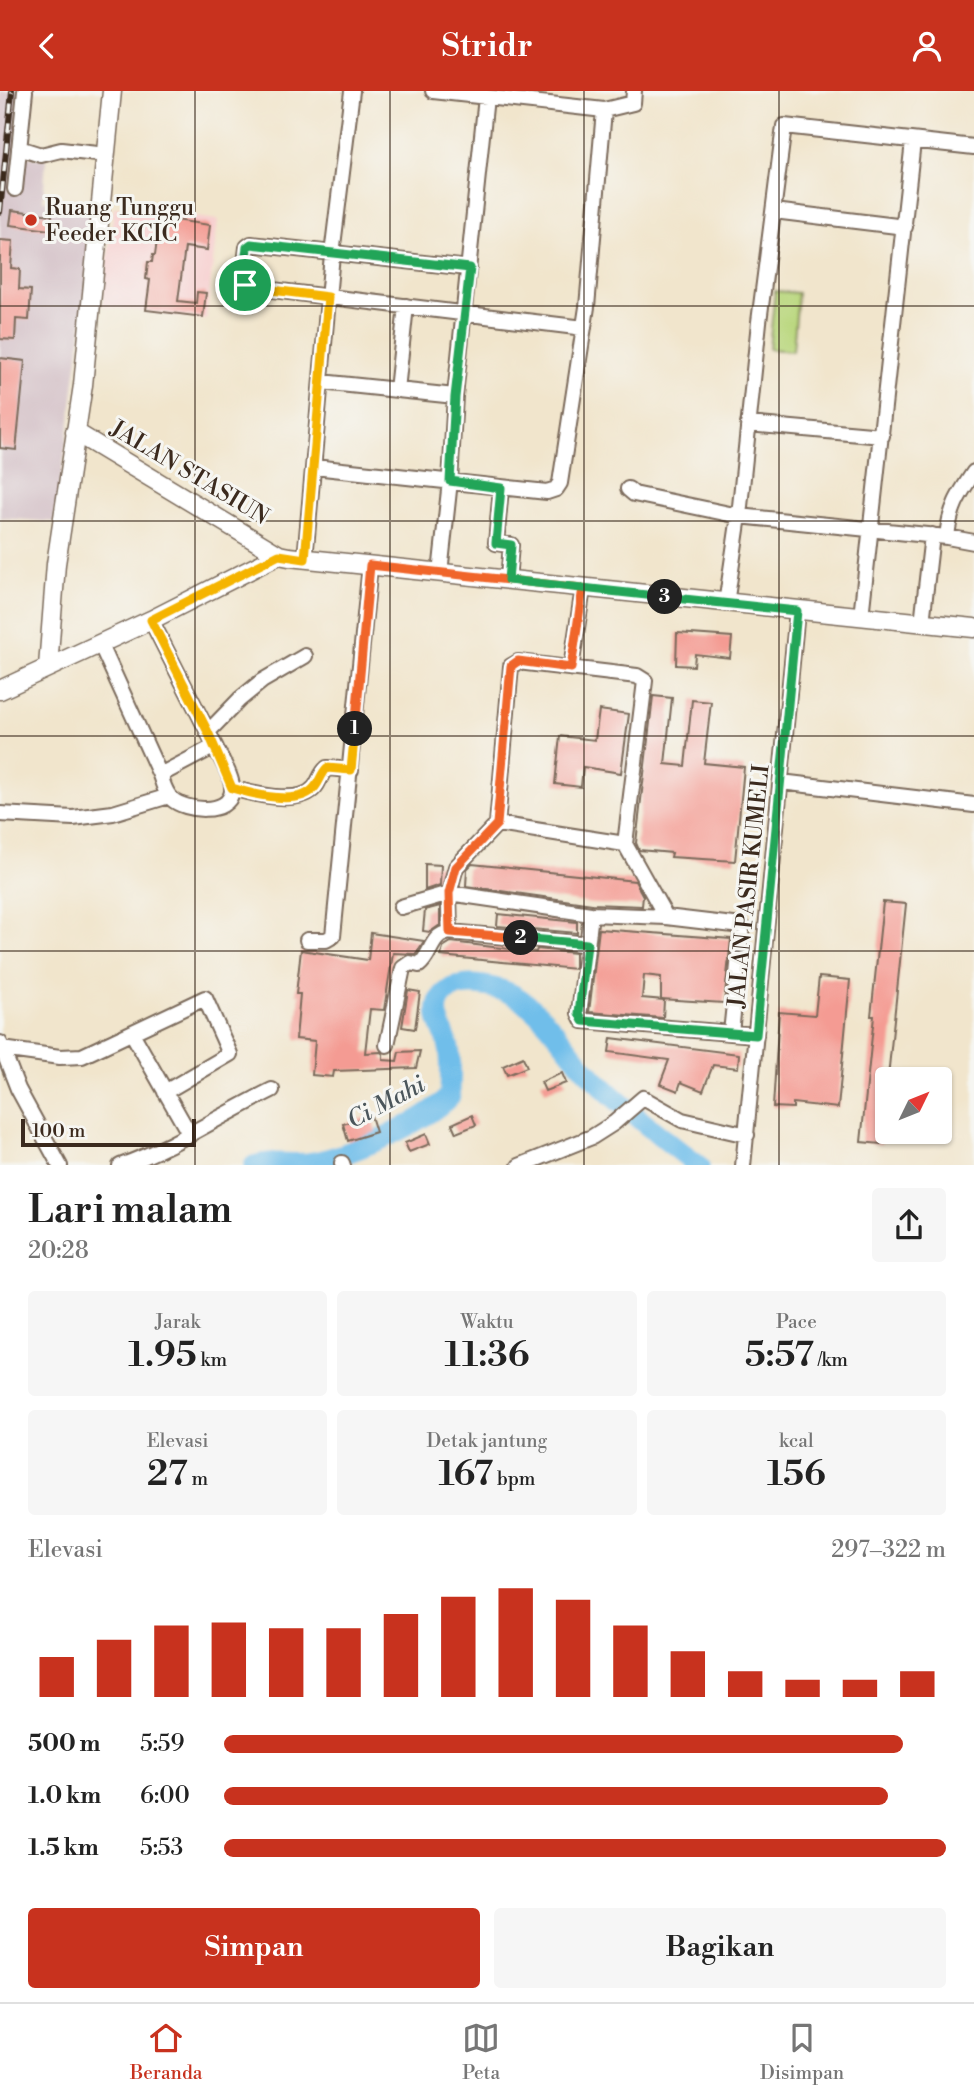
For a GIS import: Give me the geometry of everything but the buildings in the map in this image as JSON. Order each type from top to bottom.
[{"type":"main road","name":"JALAN STASIUN","points":[[48,667],[56,564],[83,385],[112,91]]},
{"type":"main road","name":"JALAN STASIUN","points":[[75,432],[279,555]]},
{"type":"main road","points":[[247,572],[255,563],[257,555],[253,538]]},
{"type":"main road","points":[[0,690],[151,620],[279,555],[974,628]]},
{"type":"street","points":[[15,189],[25,91]]},
{"type":"street","points":[[305,559],[332,254],[352,91]]},
{"type":"street","points":[[433,91],[604,110],[633,103],[634,91]]},
{"type":"street","points":[[440,573],[486,97]]},
{"type":"street","points":[[314,467],[501,488],[547,492],[556,489],[560,483],[584,328],[604,110]]},
{"type":"street","points":[[726,604],[739,516],[784,126],[974,147]]},
{"type":"street","points":[[861,617],[914,141]]},
{"type":"street","points":[[19,148],[41,155],[61,150],[106,155]]},
{"type":"street","points":[[774,211],[905,226]]},
{"type":"street","points":[[470,268],[251,244],[247,247],[243,282],[248,287],[584,328]]},
{"type":"street","points":[[397,390],[405,306]]},
{"type":"street","points":[[321,382],[455,397]]},
{"type":"street","points":[[748,424],[881,436]]},
{"type":"street","points":[[922,623],[939,536],[955,500],[974,472]]},
{"type":"street","points":[[501,488],[496,543],[511,545],[508,580]]},
{"type":"street","points":[[628,489],[634,494],[739,516],[939,536],[974,542]]},
{"type":"street","points":[[307,940],[326,940],[333,936],[370,565]]},
{"type":"street","points":[[571,668],[583,588]]},
{"type":"street","name":"JALAN PASIR KUMELI","points":[[743,1165],[797,611]]},
{"type":"street","points":[[100,643],[169,796],[188,808],[215,808],[224,804],[230,797],[232,788],[211,739],[151,620]]},
{"type":"street","points":[[160,775],[211,739],[240,699],[262,681],[305,656]]},
{"type":"street","points":[[450,932],[449,893],[456,867],[497,824],[511,666],[518,661],[638,676],[645,681],[625,844],[666,917]]},
{"type":"street","points":[[232,788],[274,797],[292,797],[312,790],[327,768],[351,770]]},
{"type":"street","points":[[781,782],[974,805]]},
{"type":"street","points":[[0,814],[73,818],[113,813],[169,796]]},
{"type":"street","points":[[497,824],[625,844]]},
{"type":"street","points":[[401,907],[449,893],[591,914],[666,917],[742,926],[731,1033]]},
{"type":"street","points":[[591,914],[579,1013],[583,1021],[756,1035]]},
{"type":"street","points":[[387,1045],[403,968],[410,963],[419,965],[424,962],[436,940],[445,933],[587,944]]},
{"type":"street","points":[[1,1045],[72,1057],[82,1056],[205,998],[230,1054],[165,1091]]},
{"type":"street","points":[[132,1033],[190,1135]]},
{"type":"street","points":[[1,1045],[21,1096],[61,1165]]},
{"type":"street","points":[[120,1165],[190,1135],[238,1106],[272,1090]]},
{"type":"street","points":[[519,1165],[592,1137],[643,1098],[682,1120],[747,1135]]},
{"type":"shaded area","points":[[0,91],[34,91],[27,157],[46,159],[43,200],[96,207],[71,413],[54,522],[0,518]]},
{"type":"shaded area","points":[[114,207],[218,220],[206,320],[102,306]]},
{"type":"green space","points":[[775,291],[798,293],[793,351],[769,349]]},
{"type":"waterway","name":"Ci Mahi","points":[[258,1165],[308,1163],[343,1154],[384,1138],[438,1107],[450,1096],[451,1072],[449,1048],[438,1014],[439,1002],[445,993],[465,985],[501,990],[530,1006],[611,1095],[698,1165]]},
{"type":"railway","points":[[0,212],[12,91]]},
{"type":"place","name":"Ruang Tunggu Feeder KCIC","points":[[31,220]]},
{"type":"route","points":[[245,285],[243,282],[247,247],[251,244],[470,268],[455,397],[450,481],[501,488],[496,543],[511,545],[508,580],[583,588],[726,604],[797,611],[756,1035],[583,1021],[579,1013],[587,944],[450,932],[449,893],[456,867],[497,824],[511,666],[518,661],[571,668],[583,588],[370,565],[351,770],[327,768],[312,790],[292,797],[274,797],[232,788],[208,732],[151,620],[279,555],[305,559],[328,297],[245,285]]}]
